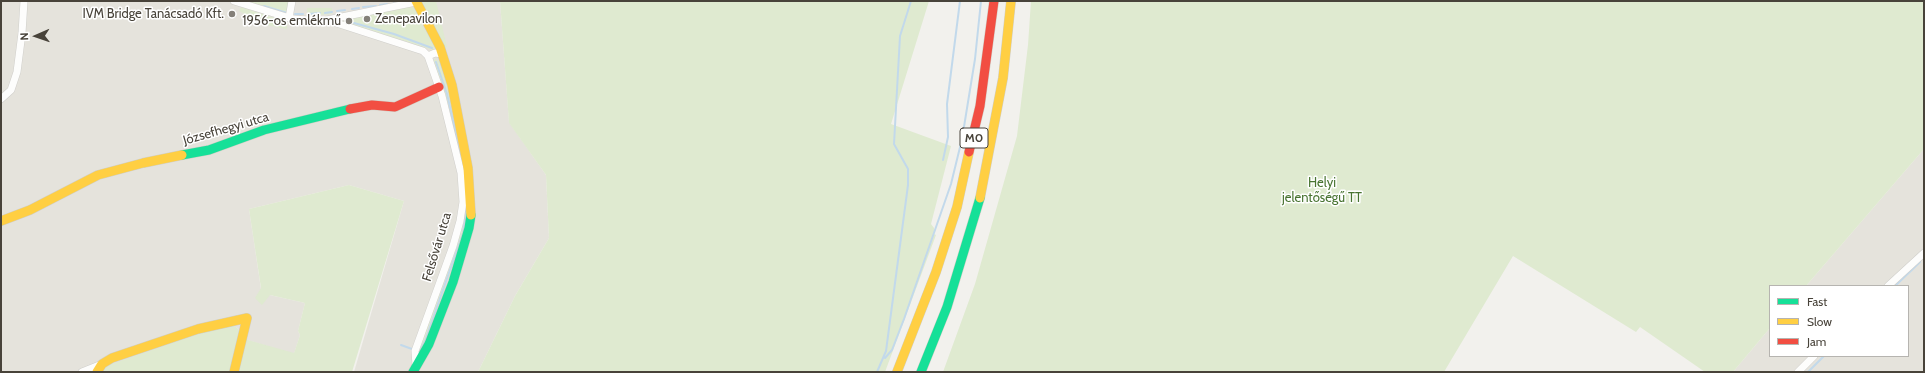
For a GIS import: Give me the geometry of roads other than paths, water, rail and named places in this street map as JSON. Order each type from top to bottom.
[{"type":"main road","name":"Felsővár utca","points":[[414,369],[429,344],[453,282],[469,228],[472,209],[471,187],[452,85],[436,53],[416,1]]},
{"type":"main road","name":"M0","points":[[897,372],[936,272],[957,207],[980,106],[994,1]]},
{"type":"main road","name":"M0","points":[[921,372],[952,293],[977,212],[1003,78],[1011,1]]},
{"type":"main road","name":"Józsefhegyi utca","points":[[1,221],[30,210],[98,175],[142,163],[209,150],[264,130],[315,119],[337,112],[372,105],[395,107],[438,87]]},
{"type":"main road","points":[[100,368],[119,356],[198,329],[247,318],[234,372]]},
{"type":"street","points":[[1,99],[11,90],[17,72],[24,1]]},
{"type":"street","points":[[234,1],[289,18],[327,20],[423,51],[436,53]]},
{"type":"street","points":[[289,18],[292,1]]},
{"type":"street","points":[[327,20],[416,1]]},
{"type":"street","name":"Felsővár utca","points":[[414,369],[415,351],[454,246],[463,202],[461,174],[438,87],[436,53]]},
{"type":"street","points":[[1889,285],[1924,253]]},
{"type":"street","points":[[1798,372],[1813,357]]},
{"type":"street","points":[[82,372],[100,368]]},
{"type":"waterway","points":[[394,2],[398,1]]},
{"type":"waterway","points":[[877,372],[886,351],[908,185],[908,169],[894,144],[900,36],[911,1]]},
{"type":"waterway","points":[[943,160],[948,137],[947,104],[960,1]]},
{"type":"waterway","points":[[885,358],[892,350],[904,319],[951,184],[962,139],[975,59],[981,1]]},
{"type":"waterway","points":[[380,5],[387,4]]},
{"type":"waterway","points":[[264,6],[287,13]]},
{"type":"waterway","points":[[363,7],[376,6]]},
{"type":"waterway","points":[[352,9],[359,8]]},
{"type":"waterway","points":[[337,11],[345,10]]},
{"type":"waterway","points":[[325,13],[332,12]]},
{"type":"waterway","points":[[308,14],[320,13]]},
{"type":"waterway","points":[[295,14],[303,14]]},
{"type":"waterway","points":[[354,23],[394,34],[432,48]]},
{"type":"waterway","points":[[436,62],[447,94],[461,156]]},
{"type":"waterway","points":[[417,351],[420,351],[425,341],[463,233],[467,204]]},
{"type":"waterway","points":[[1896,285],[1920,262]]},
{"type":"waterway","points":[[401,345],[412,349]]},
{"type":"waterway","points":[[1808,372],[1823,357]]},
{"type":"place","name":"IVM Bridge Tanácsadó Kft.","points":[[232,14]]},
{"type":"place","name":"Zenepavilon","points":[[367,19]]},
{"type":"place","name":"1956-os emlékmű","points":[[349,21]]},
{"type":"park label","name":"Helyi jelentőségű TT","points":[[1322,190]]}]
